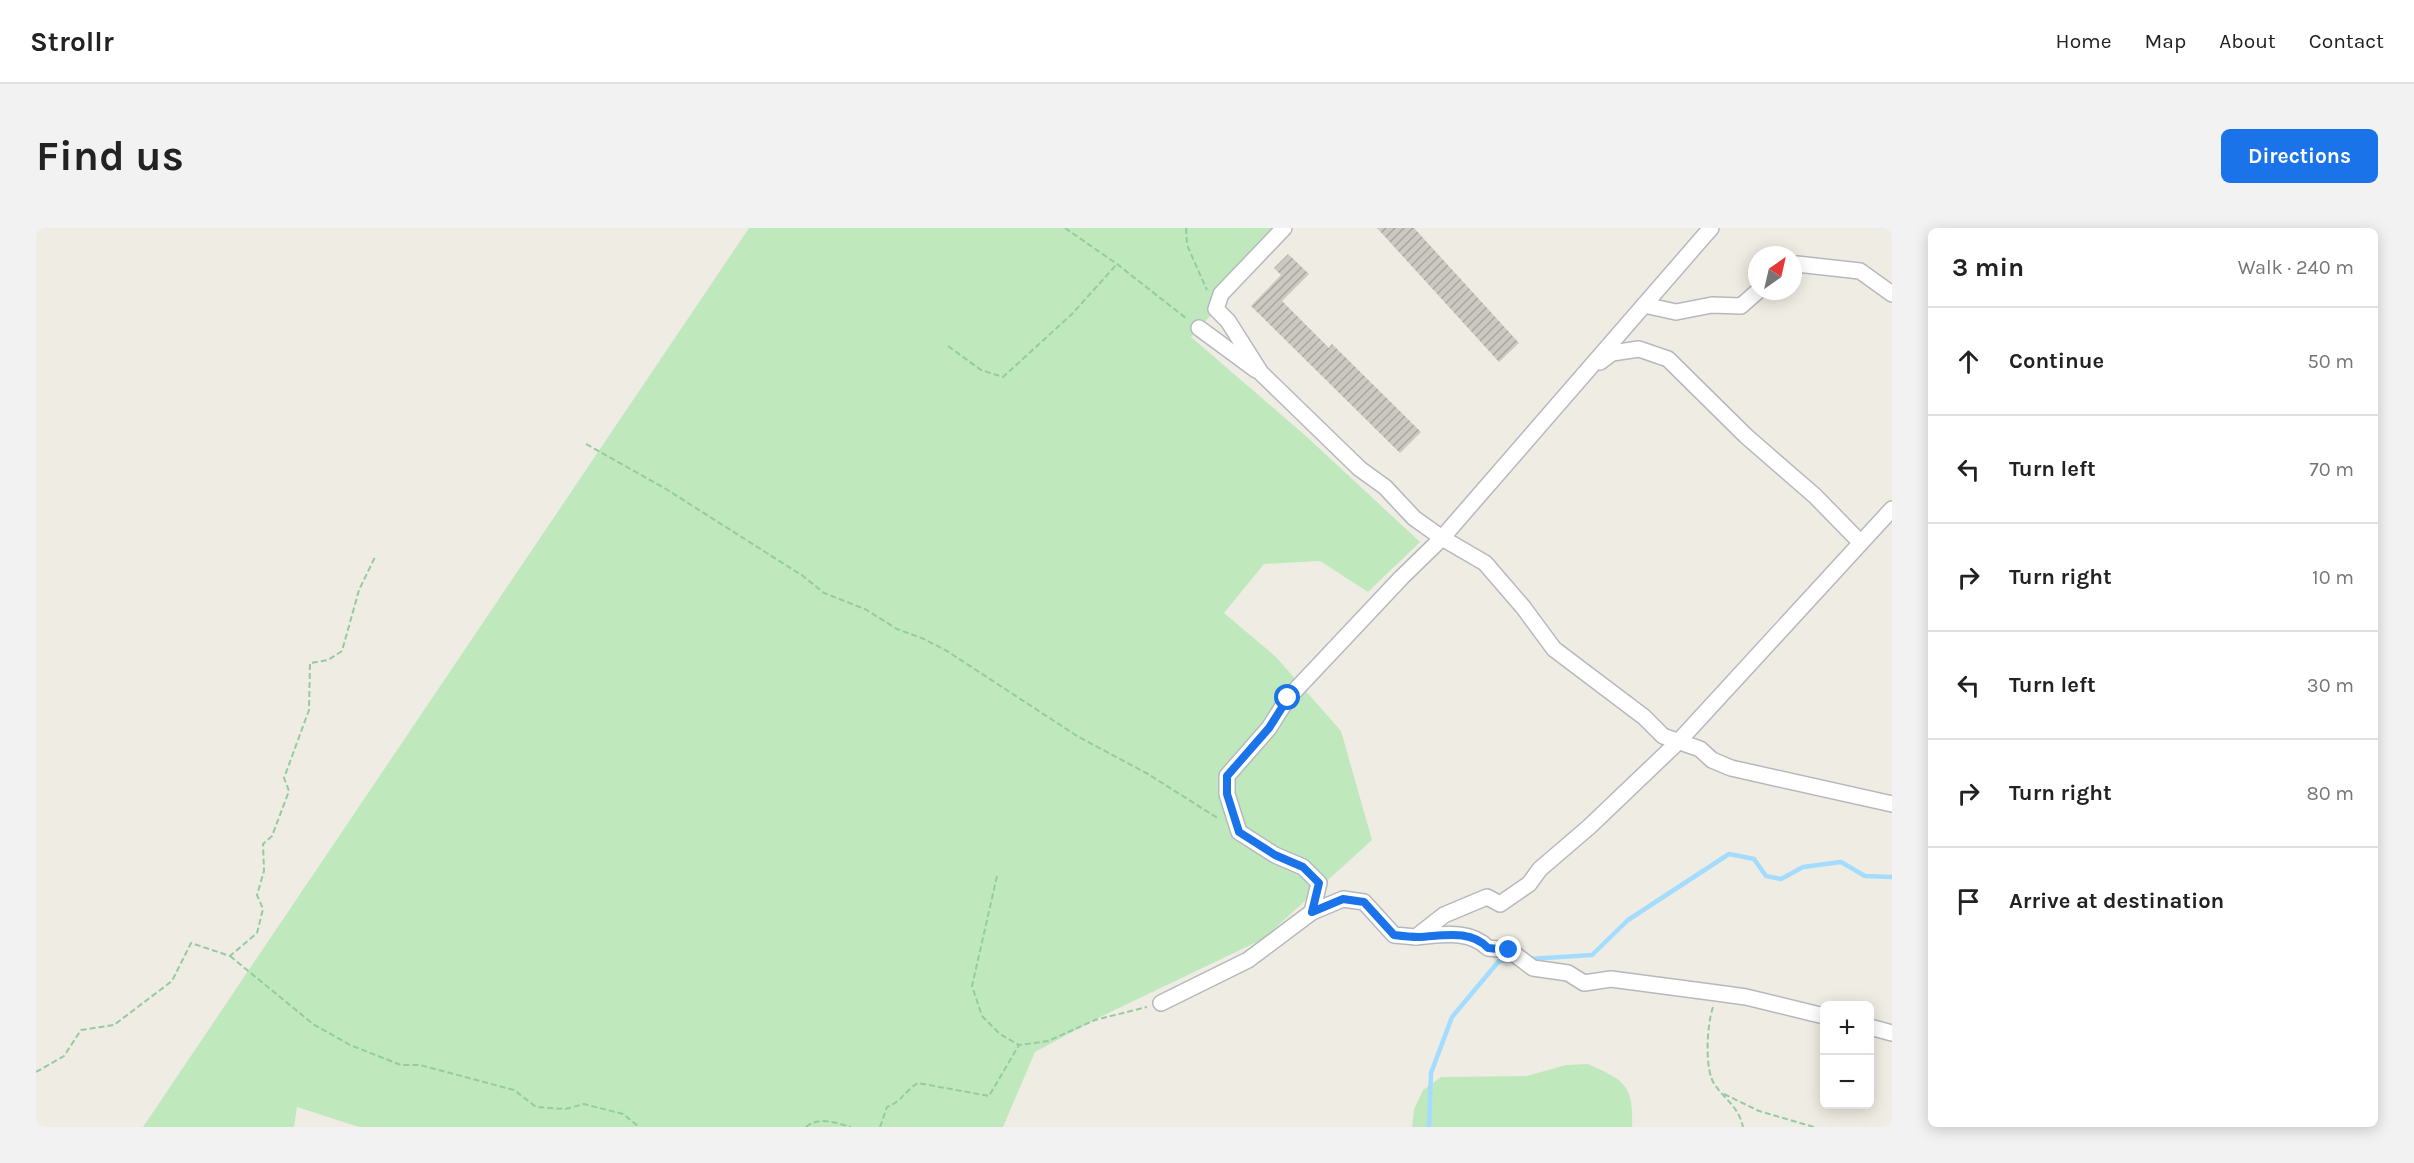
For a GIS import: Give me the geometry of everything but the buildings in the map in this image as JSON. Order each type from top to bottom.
[{"type":"street","points":[[1261,373],[1228,321],[1216,309],[1221,294],[1284,228]]},
{"type":"street","points":[[1312,912],[1319,883],[1303,867],[1275,855],[1239,832],[1227,794],[1227,776],[1269,728],[1288,698],[1401,578],[1442,538],[1711,228]]},
{"type":"street","points":[[1802,265],[1860,271],[1892,294]]},
{"type":"street","points":[[1644,305],[1676,312],[1712,305],[1741,306],[1748,300]]},
{"type":"street","points":[[1199,328],[1261,373],[1360,470],[1385,487],[1414,518],[1442,538],[1485,563],[1554,649],[1644,717],[1663,736],[1700,749],[1712,760],[1731,768],[1892,804]]},
{"type":"street","points":[[1588,370],[1612,353],[1639,349],[1668,359],[1746,436],[1815,496],[1860,542]]},
{"type":"street","points":[[1416,937],[1444,915],[1487,897],[1500,903],[1529,884],[1540,869],[1678,742],[1892,509]]},
{"type":"street","points":[[1161,1003],[1248,960],[1312,912],[1343,899],[1364,902],[1394,935],[1416,937],[1455,934],[1480,940],[1488,948],[1509,950],[1533,968],[1568,973],[1584,983],[1611,979],[1717,993],[1746,997],[1820,1015]]},
{"type":"street","points":[[1874,1028],[1892,1033]]},
{"type":"path","points":[[1065,228],[1117,264],[1199,328]]},
{"type":"path","points":[[1186,228],[1186,245],[1216,309]]},
{"type":"path","points":[[948,346],[981,370],[1003,377],[1072,314],[1117,264]]},
{"type":"path","points":[[586,444],[666,489],[803,576],[824,593],[865,609],[897,629],[947,651],[1077,736],[1148,774],[1239,832]]},
{"type":"path","points":[[230,956],[257,933],[263,909],[256,895],[264,871],[263,844],[272,836],[289,791],[284,778],[309,710],[310,663],[328,660],[342,651],[359,590],[375,558]]},
{"type":"path","points":[[998,876],[972,986],[982,1016],[1000,1034],[1019,1045],[1048,1041],[1095,1020],[1161,1003]]},
{"type":"path","points":[[36,1072],[64,1056],[81,1030],[114,1025],[172,981],[192,943],[230,956],[313,1024],[350,1045],[401,1065],[420,1065],[514,1090],[536,1107],[565,1109],[584,1104],[623,1114],[639,1127]]},
{"type":"path","points":[[1717,993],[1709,1019],[1708,1053],[1713,1083],[1739,1112],[1743,1127]]},
{"type":"path","points":[[880,1127],[887,1107],[898,1103],[908,1089],[918,1083],[989,1096],[1019,1045]]},
{"type":"path","points":[[1722,1093],[1759,1111],[1814,1127]]},
{"type":"path","points":[[806,1127],[812,1122],[825,1121],[851,1127]]},
{"type":"green space","points":[[749,228],[1290,228],[1191,337],[1307,437],[1420,542],[1368,592],[1320,561],[1264,564],[1224,613],[1276,657],[1341,731],[1372,840],[1263,939],[1098,1018],[1035,1052],[1003,1127],[359,1127],[297,1107],[294,1127],[143,1127]]},
{"type":"green space","points":[[1588,1064],[1610,1075],[1624,1086],[1631,1102],[1632,1127],[1412,1127],[1414,1109],[1423,1090],[1441,1077],[1527,1076],[1566,1065]]},
{"type":"waterway","points":[[1529,959],[1592,955],[1628,920],[1729,854],[1754,859],[1766,876],[1781,879],[1803,867],[1841,862],[1865,876],[1892,877]]},
{"type":"waterway","points":[[1429,1127],[1431,1073],[1452,1017],[1499,961],[1514,960]]},
{"type":"route","points":[[1288,698],[1269,728],[1227,776],[1227,794],[1239,832],[1275,855],[1303,867],[1319,883],[1312,912],[1343,899],[1364,902],[1394,935],[1416,937],[1455,934],[1480,940],[1488,948],[1509,950]]}]
